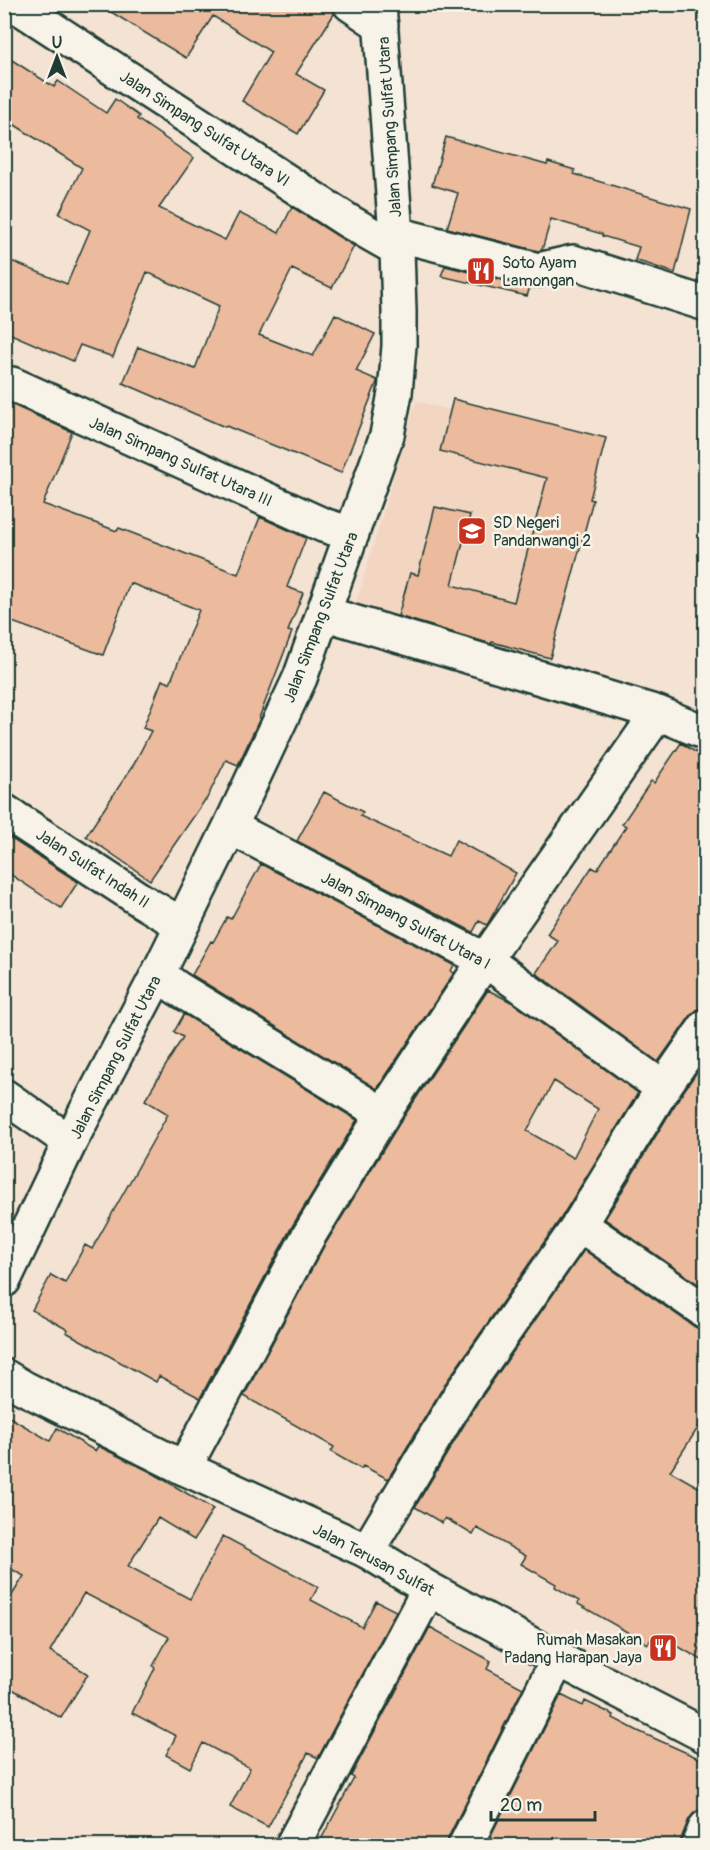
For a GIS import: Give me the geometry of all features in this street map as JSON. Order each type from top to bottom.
[{"type":"street","name":"Jalan Simpang Sulfat Utara VI","points":[[14,4],[348,221],[397,242],[538,270],[573,262],[705,304]]},
{"type":"street","points":[[350,4],[380,15]]},
{"type":"street","name":"Jalan Simpang Sulfat Utara","points":[[4,1280],[70,1142],[158,975],[300,678],[387,435],[395,393],[399,346],[397,242],[380,15]]},
{"type":"street","name":"Jalan Simpang Sulfat Utara III","points":[[12,384],[323,525],[352,534]]},
{"type":"street","points":[[323,613],[658,713],[705,733]]},
{"type":"street","points":[[184,1468],[308,1237],[383,1114],[485,960],[658,713]]},
{"type":"street","name":"Jalan Sulfat Indah II","points":[[4,811],[182,925]]},
{"type":"street","name":"Jalan Simpang Sulfat Utara I","points":[[230,827],[485,960],[663,1088]]},
{"type":"street","points":[[158,975],[383,1114]]},
{"type":"street","points":[[367,1551],[460,1395],[579,1224],[663,1088],[705,1026]]},
{"type":"street","points":[[4,1096],[70,1142]]},
{"type":"street","points":[[579,1224],[705,1312]]},
{"type":"street","name":"Jalan Terusan Sulfat","points":[[4,1376],[184,1468],[367,1551],[429,1589],[705,1736]]},
{"type":"street","points":[[292,1845],[429,1589]]},
{"type":"street","points":[[465,1845],[558,1659]]},
{"type":"street","points":[[698,1845],[705,1827]]},
{"type":"shaded area","name":"SD Negeri Pandanwangi 2","points":[[416,401],[588,448],[532,665],[353,614]]},
{"type":"building","points":[[98,4],[332,4],[334,14],[296,74],[324,90],[298,134],[242,101],[271,52],[213,16],[186,58]]},
{"type":"building","points":[[4,55],[54,87],[58,81],[106,113],[115,99],[139,116],[137,119],[194,158],[159,208],[225,240],[239,213],[279,233],[292,207],[354,246],[332,288],[292,269],[259,335],[313,356],[335,314],[375,334],[356,371],[377,382],[341,473],[123,383],[138,347],[195,369],[219,306],[147,272],[113,357],[80,345],[73,361],[4,331],[4,258],[67,284],[90,230],[59,214],[82,168],[4,118]]},
{"type":"building","points":[[446,137],[547,165],[548,162],[575,170],[574,174],[691,209],[675,273],[635,260],[639,247],[551,219],[542,250],[538,251],[447,228],[458,193],[432,185]]},
{"type":"building","points":[[445,266],[530,287],[527,296],[441,276]]},
{"type":"building","points":[[453,399],[606,438],[590,499],[593,500],[550,658],[492,642],[491,644],[398,616],[410,573],[418,575],[435,507],[470,515],[452,585],[514,602],[547,478],[440,451]]},
{"type":"building","points":[[4,401],[72,432],[43,504],[117,531],[119,528],[238,574],[260,517],[306,538],[287,587],[303,593],[288,631],[292,632],[260,718],[238,765],[226,760],[206,800],[150,880],[86,836],[134,764],[151,731],[143,728],[162,680],[170,683],[199,610],[130,583],[103,655],[4,619]]},
{"type":"building","points":[[681,743],[705,758],[705,1008],[698,1009],[691,1015],[658,1062],[536,973],[558,941],[547,934],[592,867],[597,870],[626,826],[622,824],[651,781],[654,783]]},
{"type":"building","points":[[324,792],[363,812],[360,816],[448,856],[456,840],[516,873],[487,925],[479,921],[473,932],[297,841]]},
{"type":"building","points":[[4,834],[78,882],[61,908],[4,870]]},
{"type":"building","points":[[261,864],[454,965],[451,971],[454,973],[377,1089],[192,975],[227,917],[231,919]]},
{"type":"building","points":[[488,990],[513,1003],[638,1093],[561,1218],[445,1384],[388,1479],[363,1466],[361,1469],[331,1452],[334,1447],[244,1396],[324,1246],[399,1124]],"holes":[[[554,1081],[598,1109],[573,1158],[527,1131]]]},
{"type":"building","points":[[184,1014],[357,1120],[291,1228],[200,1398],[159,1376],[156,1382],[66,1332],[68,1330],[32,1310],[51,1275],[65,1283],[85,1245],[92,1249],[168,1114],[145,1100],[183,1037],[174,1032]]},
{"type":"building","points":[[705,1060],[705,1289],[605,1219]]},
{"type":"building","points":[[584,1250],[695,1327],[705,1331],[705,1417],[670,1471],[705,1491],[705,1662],[655,1633],[648,1644],[578,1604],[579,1601],[555,1587],[556,1584],[521,1564],[526,1556],[477,1528],[473,1535],[445,1518],[442,1523],[415,1507],[476,1405]]},
{"type":"building","points":[[4,1414],[50,1441],[57,1428],[95,1451],[98,1446],[151,1472],[213,1509],[194,1540],[158,1518],[128,1566],[190,1599],[223,1536],[318,1587],[311,1600],[362,1627],[376,1601],[396,1611],[318,1758],[308,1753],[268,1827],[230,1807],[250,1768],[203,1743],[190,1768],[166,1755],[176,1736],[132,1713],[169,1637],[84,1593],[50,1651],[88,1674],[61,1718],[4,1684],[4,1608],[24,1576],[4,1565]]},
{"type":"building","points":[[430,1627],[491,1661],[487,1669],[523,1688],[448,1838],[447,1845],[318,1845],[354,1778],[351,1776]]},
{"type":"building","points":[[561,1695],[583,1706],[585,1701],[614,1715],[613,1718],[638,1731],[705,1761],[705,1809],[695,1812],[689,1819],[680,1845],[486,1845]]},
{"type":"place","name":"Soto Ayam Lamongan","points":[[481,271]]},
{"type":"place","name":"SD Negeri Pandanwangi 2","points":[[472,531]]},
{"type":"place","name":"Rumah Masakan Padang Harapan Jaya","points":[[663,1648]]}]
